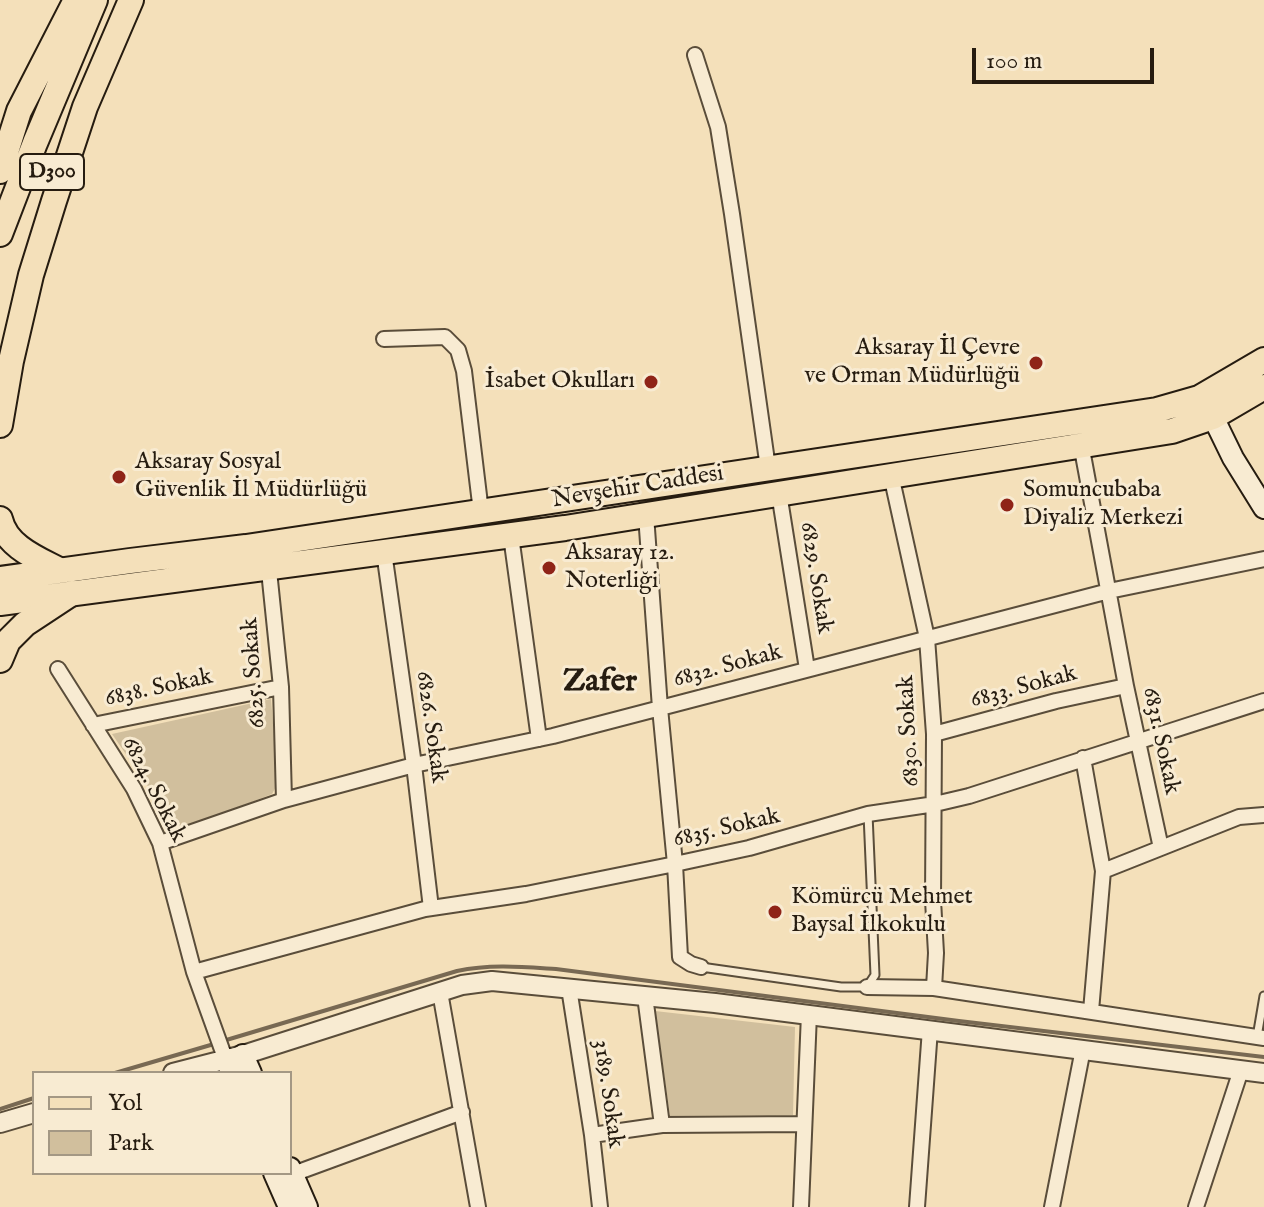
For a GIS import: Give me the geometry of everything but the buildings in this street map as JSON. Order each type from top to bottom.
[{"type":"main road","points":[[0,171],[19,111],[76,0]]},
{"type":"main road","name":"D300","points":[[0,234],[95,0]]},
{"type":"main road","name":"D300","points":[[0,348],[11,289],[83,82],[118,0]]},
{"type":"main road","points":[[0,425],[31,275],[85,107],[131,0]]},
{"type":"main road","name":"Nevşehir Caddesi","points":[[0,579],[59,570],[268,556],[384,552],[511,536],[1172,431],[1264,360]]},
{"type":"main road","name":"Nevşehir Caddesi","points":[[0,603],[72,593],[268,556],[481,512],[1157,410],[1206,407],[1264,387]]},
{"type":"main road","points":[[1206,407],[1264,508]]},
{"type":"main road","points":[[0,519],[19,549],[59,570]]},
{"type":"main road","points":[[0,660],[8,641],[25,624],[72,593]]},
{"type":"main road","points":[[286,1175],[289,1207]]},
{"type":"main road","points":[[288,1175],[307,1207]]},
{"type":"street","points":[[695,55],[718,127],[768,468]]},
{"type":"street","points":[[384,339],[445,337],[458,350],[464,371],[481,512]]},
{"type":"street","name":"6831. Sokak","points":[[1081,444],[1137,742],[1161,848]]},
{"type":"street","name":"6830. Sokak","points":[[891,475],[927,638],[934,734],[934,988]]},
{"type":"street","name":"6829. Sokak","points":[[779,493],[807,669]]},
{"type":"street","points":[[646,515],[680,957],[701,967]]},
{"type":"street","points":[[511,536],[539,739]]},
{"type":"street","name":"6826. Sokak","points":[[384,552],[431,908]]},
{"type":"street","name":"6825. Sokak","points":[[268,556],[281,687],[284,800]]},
{"type":"street","name":"6832. Sokak","points":[[160,843],[284,800],[414,765],[539,739],[1109,591],[1264,559]]},
{"type":"street","name":"6824. Sokak","points":[[58,669],[134,789],[160,843],[194,972],[216,1032],[235,1062]]},
{"type":"street","name":"6833. Sokak","points":[[934,734],[1056,701],[1126,686]]},
{"type":"street","name":"6838. Sokak","points":[[93,725],[281,687]]},
{"type":"street","name":"6835. Sokak","points":[[194,972],[431,908],[526,894],[675,864],[749,848],[868,814],[969,796],[1264,701]]},
{"type":"street","points":[[1083,758],[1103,871],[1091,1011]]},
{"type":"street","points":[[1103,871],[1264,804]]},
{"type":"street","points":[[1239,817],[1264,815]]},
{"type":"street","points":[[184,1071],[235,1062],[462,985],[492,981],[809,1014],[1264,1073]]},
{"type":"street","points":[[867,987],[934,988],[1260,1037]]},
{"type":"street","name":"3189. Sokak","points":[[569,988],[600,1207]]},
{"type":"street","points":[[440,992],[478,1207]]},
{"type":"street","points":[[645,996],[662,1125]]},
{"type":"street","points":[[801,1207],[809,1014]]},
{"type":"street","points":[[917,1207],[930,1029]]},
{"type":"street","points":[[1052,1207],[1083,1049]]},
{"type":"street","points":[[1196,1207],[1241,1070]]},
{"type":"street","points":[[292,1169],[462,1112]]},
{"type":"street","points":[[0,1123],[32,1114]]},
{"type":"street","points":[[592,1135],[662,1125],[804,1124]]},
{"type":"lane","points":[[701,967],[841,987],[867,987],[875,975],[868,814]]},
{"type":"lane","points":[[1260,1037],[1264,996]]},
{"type":"green space","points":[[271,699],[278,783],[272,794],[186,828],[176,827],[112,734]]},
{"type":"green space","points":[[655,1011],[795,1027],[793,1115],[670,1116]]},
{"type":"waterway","points":[[223,1041],[457,971],[507,967],[556,969],[1264,1057]]},
{"type":"waterway","points":[[122,1071],[214,1044]]},
{"type":"waterway","points":[[0,1109],[32,1099]]},
{"type":"place","name":"Aksaray İl Çevre ve Orman Müdürlüğü","points":[[1036,363]]},
{"type":"place","name":"İsabet Okulları","points":[[651,382]]},
{"type":"place","name":"Aksaray Sosyal Güvenlik İl Müdürlüğü","points":[[119,477]]},
{"type":"place","name":"Somuncubaba Diyaliz Merkezi","points":[[1007,505]]},
{"type":"place","name":"Aksaray 12. Noterliği","points":[[549,568]]},
{"type":"place","name":"Kömürcü Mehmet Baysal İlkokulu","points":[[775,912]]},
{"type":"district","name":"Zafer","points":[[600,683]]}]
